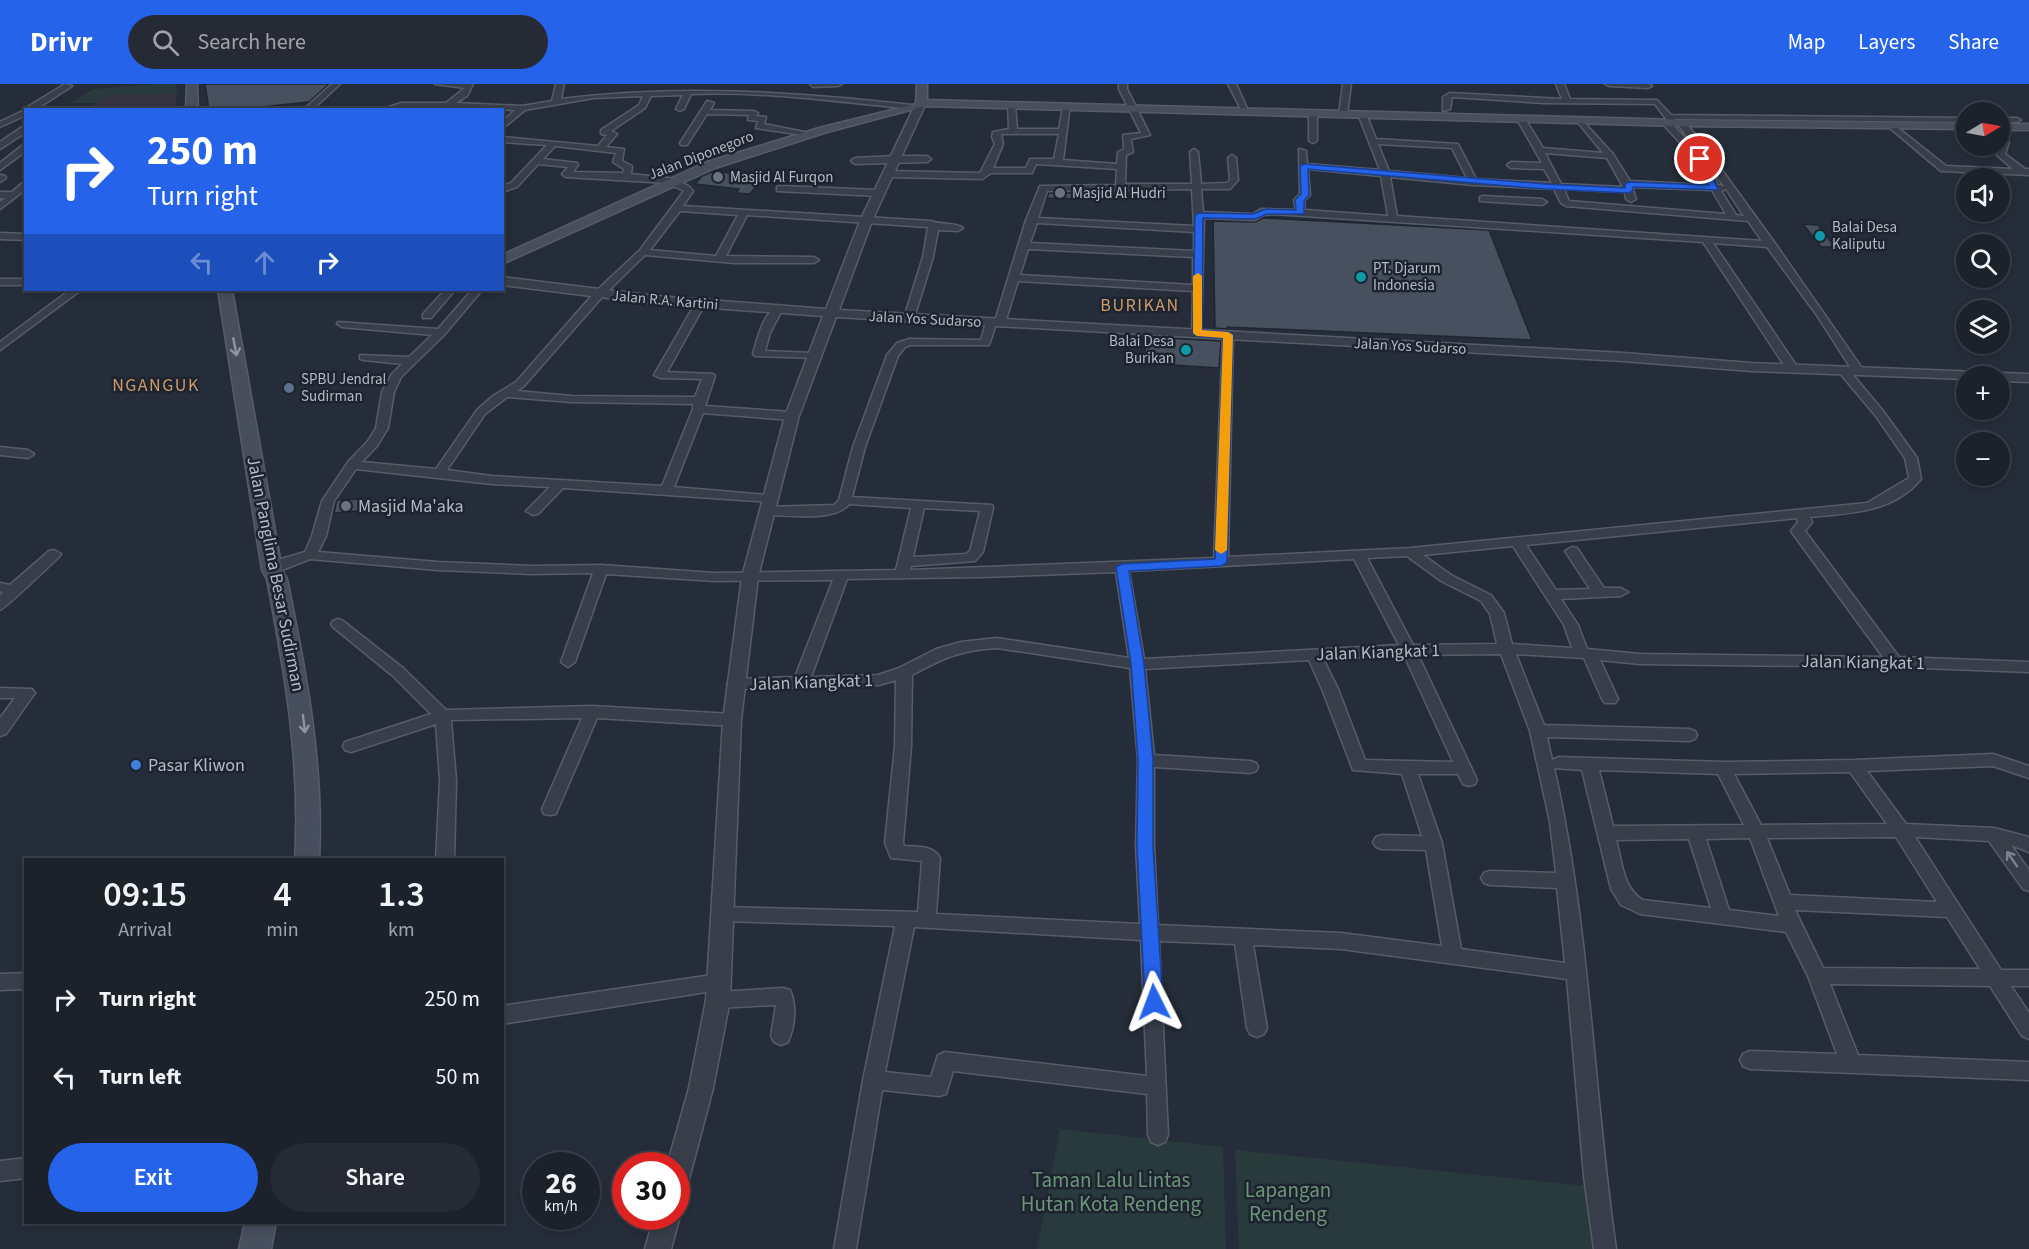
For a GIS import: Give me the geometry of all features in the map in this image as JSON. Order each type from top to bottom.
[{"type":"main road","points":[[192,84],[192,108]]},
{"type":"main road","points":[[918,105],[922,84]]},
{"type":"main road","name":"Jalan Diponegoro","points":[[504,259],[711,165],[810,134],[918,105],[1313,112],[1551,120],[1956,126]]},
{"type":"main road","points":[[2010,127],[2029,127]]},
{"type":"main road","name":"Jalan Panglima Besar Sudirman","points":[[225,291],[272,570],[277,579],[298,682],[310,775],[311,821],[307,858]]},
{"type":"main road","points":[[255,1249],[261,1224]]},
{"type":"street","points":[[32,108],[68,86],[53,86],[56,84]]},
{"type":"street","points":[[309,108],[336,84]]},
{"type":"street","points":[[439,84],[466,85],[471,88],[444,107]]},
{"type":"street","points":[[556,102],[560,84]]},
{"type":"street","points":[[658,94],[659,84]]},
{"type":"street","points":[[813,86],[838,84]]},
{"type":"street","points":[[1120,187],[1122,152],[1129,152],[1126,137],[1146,135],[1123,89],[1123,84]]},
{"type":"street","points":[[1232,84],[1246,111]]},
{"type":"street","points":[[1343,114],[1347,84]]},
{"type":"street","points":[[1459,96],[1462,84]]},
{"type":"street","points":[[1560,84],[1567,101]]},
{"type":"street","points":[[1609,84],[1648,85],[1657,102],[1700,159],[1734,218]]},
{"type":"street","points":[[391,108],[401,105],[522,108],[593,96],[688,92],[698,88],[918,105],[866,221],[813,356],[792,416],[750,577],[732,720],[719,991],[701,1088],[683,1152]]},
{"type":"street","points":[[684,143],[719,91]]},
{"type":"street","points":[[680,110],[688,92]]},
{"type":"street","points":[[766,93],[751,118],[763,119],[759,126],[810,134]]},
{"type":"street","points":[[600,149],[614,135],[604,132],[642,106],[648,94]]},
{"type":"street","points":[[1446,109],[1447,97],[1459,96],[1488,98],[1526,96],[1539,100],[1657,102]]},
{"type":"street","points":[[1488,98],[1499,118]]},
{"type":"street","points":[[1539,100],[1551,120]]},
{"type":"street","points":[[1011,106],[1012,130]]},
{"type":"street","points":[[504,125],[522,108]]},
{"type":"street","points":[[1058,162],[1067,108]]},
{"type":"street","points":[[705,112],[754,113]]},
{"type":"street","points":[[1313,112],[1313,141]]},
{"type":"street","points":[[0,125],[24,113]]},
{"type":"street","points":[[1362,114],[1386,174],[1393,218]]},
{"type":"street","points":[[1521,119],[1539,150],[1562,200],[1571,205],[1631,209],[1679,226],[1707,241],[1771,244]]},
{"type":"street","points":[[1580,120],[1610,156],[1629,187],[1631,209]]},
{"type":"street","points":[[1672,121],[1956,120]]},
{"type":"street","points":[[2010,120],[2017,120]]},
{"type":"street","points":[[903,567],[1122,567],[1410,552],[1870,507],[1904,488],[1915,479],[1911,458],[1851,371],[1841,343],[1696,139],[1672,121]]},
{"type":"street","points":[[1893,126],[1944,169],[2026,172]]},
{"type":"street","points":[[0,146],[24,130]]},
{"type":"street","points":[[855,160],[979,176],[988,170],[1000,143],[996,136],[997,132],[1063,131]]},
{"type":"street","points":[[504,139],[621,151],[617,162],[629,168],[627,176]]},
{"type":"street","points":[[1373,141],[1455,147],[1476,182],[1486,212]]},
{"type":"street","points":[[504,188],[514,186],[553,143]]},
{"type":"street","points":[[0,167],[24,149]]},
{"type":"street","points":[[1539,150],[1610,156]]},
{"type":"street","points":[[1301,213],[1299,200],[1305,195],[1302,151]]},
{"type":"street","points":[[1194,152],[1199,216],[1197,333]]},
{"type":"street","points":[[2002,156],[2026,172]]},
{"type":"street","points":[[352,465],[559,484],[666,490],[830,512],[839,508],[845,500],[859,447],[893,355],[901,345],[909,342],[985,343],[1015,278],[1031,220],[1043,188],[1233,186],[1232,158]]},
{"type":"street","points":[[892,165],[927,159]]},
{"type":"street","points":[[439,473],[481,412],[504,393],[520,384],[599,294],[644,252],[689,191],[673,182],[627,176],[566,174],[574,165],[535,161]]},
{"type":"street","points":[[988,170],[1029,171],[1033,161],[1121,167]]},
{"type":"street","points":[[1511,165],[1547,166]]},
{"type":"street","points":[[1304,166],[1476,182],[1556,186],[1731,188]]},
{"type":"street","points":[[0,206],[24,185]]},
{"type":"street","points":[[780,189],[878,193]]},
{"type":"street","points":[[0,195],[14,195]]},
{"type":"street","points":[[1199,216],[1255,217],[1266,211],[1393,218],[1486,212],[1542,202]]},
{"type":"street","points":[[677,208],[958,228]]},
{"type":"street","points":[[1567,210],[1579,231]]},
{"type":"street","points":[[1486,212],[1579,231],[1679,226],[1734,218],[1752,219]]},
{"type":"street","points":[[720,258],[743,213]]},
{"type":"street","points":[[1031,220],[1199,229]]},
{"type":"street","points":[[909,318],[928,256],[934,227]]},
{"type":"street","points":[[0,236],[24,237]]},
{"type":"street","points":[[1707,241],[1792,368]]},
{"type":"street","points":[[1024,246],[1197,254]]},
{"type":"street","points":[[644,252],[754,261],[814,260]]},
{"type":"street","points":[[1015,278],[1198,288]]},
{"type":"street","name":"Jalan R.A. Kartini","points":[[504,281],[700,304],[829,313]]},
{"type":"street","points":[[0,282],[24,282]]},
{"type":"street","points":[[0,347],[75,291]]},
{"type":"street","points":[[427,315],[449,291]]},
{"type":"street","points":[[310,555],[319,537],[328,501],[352,465],[373,443],[382,428],[388,392],[396,376],[441,332],[476,291]]},
{"type":"street","points":[[666,490],[710,376],[660,375],[700,304]]},
{"type":"street","points":[[777,310],[760,344],[759,354],[813,356]]},
{"type":"street","name":"Jalan Yos Sudarso","points":[[829,313],[1792,368],[1956,375]]},
{"type":"street","points":[[342,324],[441,332]]},
{"type":"street","points":[[1221,562],[1228,335]]},
{"type":"street","points":[[364,357],[411,361]]},
{"type":"street","points":[[2010,377],[2029,378]]},
{"type":"street","points":[[504,393],[571,399],[699,405],[792,416]]},
{"type":"street","points":[[0,451],[28,454]]},
{"type":"street","points":[[533,511],[552,495],[559,484]]},
{"type":"street","points":[[272,570],[286,562],[310,555],[438,566],[531,570],[601,570],[750,577],[842,575],[970,558],[976,552],[987,508],[845,500]]},
{"type":"street","points":[[903,567],[918,508],[916,504]]},
{"type":"street","points":[[1803,514],[1805,522],[1798,531],[1895,662]]},
{"type":"street","points":[[1517,542],[1571,625],[1610,699]]},
{"type":"street","points":[[1572,551],[1600,593]]},
{"type":"street","points":[[1410,552],[1446,578],[1486,598],[1497,613],[1506,649],[1539,730],[1558,822],[1566,881],[1595,1177],[1605,1249]]},
{"type":"street","points":[[0,605],[7,589],[54,554]]},
{"type":"street","points":[[1313,654],[1330,689],[1359,766],[1466,774],[1442,719],[1358,554]]},
{"type":"street","points":[[1122,567],[1137,664],[1146,760],[1145,846],[1151,933],[1158,1135]]},
{"type":"street","points":[[568,662],[601,570]]},
{"type":"street","points":[[801,682],[842,575]]},
{"type":"street","points":[[1552,595],[1621,592]]},
{"type":"street","points":[[338,624],[398,672],[443,716],[448,781],[445,858]]},
{"type":"street","name":"Jalan Kiangkat 1","points":[[735,684],[879,680],[904,672],[941,653],[966,645],[997,643],[1137,664],[1407,650],[1506,649],[1586,653],[1640,659],[1895,662],[2029,667]]},
{"type":"street","points":[[845,1249],[873,1080],[931,858],[924,854],[897,853],[894,843],[903,746],[904,672]]},
{"type":"street","points":[[0,693],[27,693],[0,730]]},
{"type":"street","points":[[351,746],[443,716],[592,712],[732,720]]},
{"type":"street","points":[[550,809],[592,712]]},
{"type":"street","points":[[1539,730],[1689,735]]},
{"type":"street","points":[[1146,760],[1250,767]]},
{"type":"street","points":[[1559,763],[1723,768],[1854,766],[1993,760],[2029,772]]},
{"type":"street","points":[[1589,764],[1620,889],[1627,900],[1640,907],[1792,924]]},
{"type":"street","points":[[1854,766],[1901,830],[2029,1030]]},
{"type":"street","points":[[1408,768],[1433,843],[1453,956]]},
{"type":"street","points":[[1723,768],[1757,832],[1783,902],[1817,976],[1851,1064]]},
{"type":"street","points":[[1606,833],[1901,830],[1994,835],[2019,840],[2029,845]]},
{"type":"street","points":[[1696,832],[1722,915]]},
{"type":"street","points":[[1994,835],[2029,884]]},
{"type":"street","points":[[1382,842],[1433,843]]},
{"type":"street","points":[[1490,878],[1566,881]]},
{"type":"street","points":[[1783,902],[1953,910]]},
{"type":"street","points":[[722,914],[916,920],[1341,941],[1576,972]]},
{"type":"street","points":[[1243,937],[1257,1028]]},
{"type":"street","points":[[1817,976],[2029,978]]},
{"type":"street","points":[[0,982],[24,981]]},
{"type":"street","points":[[504,1015],[719,991],[783,996],[786,1005],[781,1036]]},
{"type":"street","points":[[1750,1060],[2029,1071]]},
{"type":"street","points":[[873,1080],[939,1088],[945,1061],[1155,1086]]},
{"type":"street","points":[[0,1171],[24,1168]]},
{"type":"street","points":[[658,1249],[663,1230]]},
{"type":"shaded area","points":[[177,94],[174,108],[90,108],[108,95]]},
{"type":"green space","points":[[176,84],[177,94],[108,95],[97,103],[69,103],[94,89]]},
{"type":"green space","name":"Taman Lalu Lintas Hutan Kota Rendeng","points":[[1060,1129],[1223,1147],[1226,1249],[1037,1249]]},
{"type":"green space","name":"Lapangan Rendeng","points":[[1235,1150],[1587,1186],[1594,1249],[1239,1249]]},
{"type":"building","points":[[205,84],[329,84],[309,102],[250,108],[209,108]]},
{"type":"building","points":[[714,171],[765,176],[750,194],[736,193],[739,189],[695,184],[702,176]]},
{"type":"building","points":[[1049,193],[1079,193],[1078,199],[1047,198]]},
{"type":"building","name":"PT. Djarum Indonesia","points":[[1263,218],[1489,230],[1532,340],[1215,328],[1213,221],[1255,222]]},
{"type":"building","points":[[1803,224],[1818,225],[1835,247],[1821,247]]},
{"type":"building","name":"Balai Desa Burikan","points":[[1147,337],[1221,341],[1219,368],[1143,363]]},
{"type":"building","name":"Masjid Ma'aka","points":[[363,499],[358,511],[334,513],[337,500]]},
{"type":"slow traffic","points":[[1198,276],[1197,333],[1228,335],[1221,550]]},
{"type":"place","name":"Masjid Al Furqon","points":[[718,177]]},
{"type":"place","name":"Masjid Al Hudri","points":[[1060,193]]},
{"type":"place","name":"Balai Desa Kaliputu","points":[[1820,236]]},
{"type":"place","name":"PT. Djarum Indonesia","points":[[1361,277]]},
{"type":"place","name":"Balai Desa Burikan","points":[[1186,350]]},
{"type":"place","name":"SPBU Jendral Sudirman","points":[[289,388]]},
{"type":"place","name":"Masjid Ma'aka","points":[[346,506]]},
{"type":"place","name":"Pasar Kliwon","points":[[136,765]]},
{"type":"district","name":"BURIKAN","points":[[1140,305]]},
{"type":"district","name":"NGANGUK","points":[[156,385]]},
{"type":"route","points":[[1154,1002],[1145,846],[1146,760],[1137,664],[1122,567],[1221,562],[1228,335],[1197,333],[1199,216],[1255,217],[1266,211],[1301,213],[1299,200],[1305,196],[1304,166],[1473,182],[1545,186],[1629,190],[1629,184],[1715,188],[1700,159]]}]
